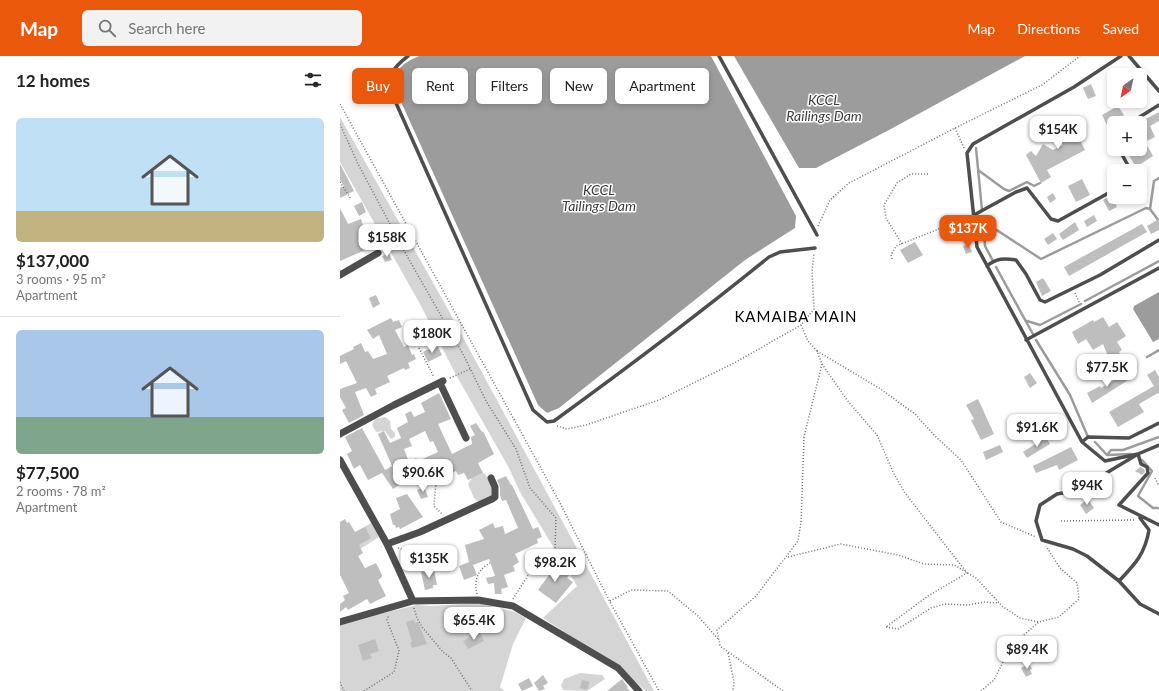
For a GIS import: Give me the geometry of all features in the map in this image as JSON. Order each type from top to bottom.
[{"type":"street","points":[[340,275],[378,253]]},
{"type":"street","points":[[340,434],[439,383],[466,438]]},
{"type":"street","points":[[340,460],[387,544],[413,601]]},
{"type":"street","points":[[387,544],[489,502],[495,497],[495,487],[491,478]]},
{"type":"street","points":[[340,622],[413,601],[478,600],[517,608],[618,668],[639,691]]},
{"type":"lane","points":[[408,56],[397,65],[390,78],[392,94],[533,410],[547,422],[554,421],[703,311],[769,257],[780,252],[815,248]]},
{"type":"lane","points":[[719,56],[817,235]]},
{"type":"lane","points":[[1121,56],[1074,87],[973,144],[967,153],[978,247],[1026,340],[1082,442],[1105,461],[1138,454]]},
{"type":"lane","points":[[1129,56],[1159,91]]},
{"type":"lane","points":[[1141,116],[1159,105]]},
{"type":"lane","points":[[974,215],[1010,195],[1027,188],[1051,219],[1058,221],[1107,194]]},
{"type":"lane","points":[[987,266],[993,261],[1007,258],[1016,260],[1026,274],[1040,300],[1045,302],[1100,274],[1159,240]]},
{"type":"lane","points":[[1026,340],[1159,268]]},
{"type":"lane","points":[[1082,442],[1088,438],[1128,438],[1159,423]]},
{"type":"lane","points":[[1159,445],[1138,454],[1078,490],[1058,494],[1040,505],[1036,521],[1042,540],[1073,549],[1087,556],[1119,581],[1140,604],[1159,614]]},
{"type":"lane","points":[[1119,581],[1141,556],[1147,544],[1149,530],[1143,520],[1119,505],[1148,473],[1147,467],[1141,464],[1138,454]]},
{"type":"lane","points":[[1136,515],[1159,525]]},
{"type":"path","points":[[817,235],[819,223],[830,200],[849,183],[1042,85],[1080,56]]},
{"type":"path","points":[[340,104],[558,501],[610,602],[659,691]]},
{"type":"path","points":[[340,124],[357,162],[471,369],[499,425],[516,449],[530,488],[556,518],[554,549]]},
{"type":"path","points":[[955,128],[967,153]]},
{"type":"path","points":[[902,244],[886,218],[884,206],[897,183],[911,174],[928,174]]},
{"type":"path","points":[[340,182],[351,199]]},
{"type":"path","points":[[892,259],[891,255],[896,246],[974,215]]},
{"type":"path","points":[[554,421],[558,427],[567,429],[586,425],[659,400],[736,362],[801,325],[814,309],[812,271],[815,248]]},
{"type":"path","points":[[1073,287],[1083,309]]},
{"type":"path","points":[[787,558],[841,544],[898,555],[924,564],[954,565],[976,578],[999,603],[1020,618],[1039,622],[1059,617],[1079,599],[1077,583],[1060,568],[1042,540],[1001,522],[961,460],[935,436],[915,414],[879,388],[817,351],[808,341],[801,325]]},
{"type":"path","points":[[419,348],[439,383],[471,369]]},
{"type":"path","points":[[817,351],[822,364],[847,400],[877,435],[893,472],[905,493],[967,572]]},
{"type":"path","points":[[783,691],[720,646],[717,630],[756,596],[787,558],[798,541],[801,522],[804,437],[822,364]]},
{"type":"path","points":[[418,479],[431,474],[436,482],[434,506],[447,520]]},
{"type":"path","points":[[1155,478],[1159,486]]},
{"type":"path","points":[[1061,521],[1143,520]]},
{"type":"path","points":[[387,544],[416,554],[432,553]]},
{"type":"path","points":[[508,606],[537,561]]},
{"type":"path","points":[[478,600],[475,583],[483,567],[490,563]]},
{"type":"path","points":[[967,572],[928,596],[886,627],[898,629],[931,608],[945,604],[999,603]]},
{"type":"path","points":[[610,602],[630,590],[668,591],[676,596],[698,616],[719,641]]},
{"type":"path","points":[[413,601],[417,618],[422,627],[442,652],[451,658],[472,691]]},
{"type":"path","points":[[364,691],[394,672],[399,651],[387,620],[394,606]]},
{"type":"path","points":[[981,691],[994,680],[1011,646],[1039,622]]},
{"type":"path","points":[[728,653],[734,682],[733,691]]},
{"type":"path","points":[[340,682],[344,691]]},
{"type":"shaded area","points":[[340,117],[445,304],[654,691],[646,691],[616,666],[543,618],[577,586],[520,492],[509,468],[455,373],[420,304],[340,162]]},
{"type":"shaded area","points":[[385,417],[390,421],[391,429],[395,433],[395,437],[391,439],[385,431],[376,432],[372,425],[375,419]]},
{"type":"shaded area","points":[[484,473],[493,490],[490,497],[481,504],[474,498],[468,484],[472,478]]},
{"type":"shaded area","points":[[371,523],[379,537],[344,559],[340,541]]},
{"type":"shaded area","points":[[477,603],[515,612],[526,618],[513,644],[500,687],[504,691],[340,691],[340,623],[417,605],[431,606]]},
{"type":"shaded area","points":[[580,673],[602,675],[605,679],[587,691],[563,690],[561,685],[564,679]]},
{"type":"water","name":"KCCL Tailings Dam","points":[[419,56],[711,56],[796,216],[795,228],[745,260],[559,408],[547,413],[538,405],[402,104],[404,104],[404,68],[400,68]]},
{"type":"water","name":"KCCL Railings Dam","points":[[734,56],[1025,56],[816,168],[799,168]]},
{"type":"water","points":[[1159,292],[1159,339],[1153,342],[1133,309],[1134,306]]},
{"type":"building","points":[[1091,84],[1096,96],[1088,99],[1083,88]]},
{"type":"building","points":[[1114,108],[1119,108],[1124,115],[1107,116],[1107,125],[1102,115]]},
{"type":"building","points":[[1159,112],[1159,121],[1150,126],[1155,137],[1147,141],[1147,118]]},
{"type":"building","points":[[1072,117],[1084,140],[1081,142],[1085,150],[1047,170],[1051,177],[1041,183],[1026,155],[1031,151],[1036,156],[1043,144],[1053,150],[1063,145],[1053,127]]},
{"type":"building","points":[[1147,146],[1153,156],[1141,164],[1134,164],[1129,156],[1147,156]]},
{"type":"building","points":[[340,164],[354,191],[340,198],[340,188],[344,186],[340,180]]},
{"type":"building","points":[[1082,179],[1090,195],[1076,202],[1068,186]]},
{"type":"building","points":[[1053,193],[1056,199],[1050,203],[1047,197]]},
{"type":"building","points":[[1107,198],[1107,204],[1116,204],[1117,207],[1109,211],[1103,200]]},
{"type":"building","points":[[362,202],[366,212],[359,216],[354,206]]},
{"type":"building","points":[[340,208],[348,224],[361,219],[370,248],[340,261]]},
{"type":"building","points":[[1094,215],[1097,221],[1087,227],[1084,221]]},
{"type":"building","points":[[1159,219],[1159,230],[1151,234],[1147,226]]},
{"type":"building","points":[[1075,222],[1079,230],[1063,240],[1059,234]]},
{"type":"building","points":[[1142,224],[1147,232],[1069,276],[1064,267]]},
{"type":"building","points":[[1053,233],[1057,239],[1048,245],[1044,239]]},
{"type":"building","points":[[915,242],[923,255],[908,263],[900,250]]},
{"type":"building","points":[[969,244],[972,252],[966,254],[963,246]]},
{"type":"building","points":[[389,254],[392,260],[385,262],[382,256]]},
{"type":"building","points":[[1043,278],[1051,291],[1042,296],[1036,282]]},
{"type":"building","points":[[376,295],[380,304],[373,308],[369,298]]},
{"type":"building","points":[[1103,317],[1109,327],[1117,322],[1126,336],[1117,342],[1122,350],[1119,352],[1125,363],[1111,364],[1103,344],[1093,350],[1086,339],[1078,344],[1072,332],[1093,320],[1094,322]]},
{"type":"building","points":[[391,318],[393,322],[399,320],[402,327],[395,330],[404,347],[408,345],[412,355],[414,354],[416,359],[408,363],[410,368],[405,370],[404,368],[387,376],[390,382],[375,389],[377,394],[371,397],[366,388],[355,392],[364,415],[349,423],[342,410],[346,408],[340,397],[340,389],[357,383],[346,361],[340,364],[340,356],[354,349],[353,347],[361,343],[365,352],[368,351],[373,359],[387,354],[379,335],[373,339],[367,330]]},
{"type":"building","points":[[437,345],[442,355],[428,362],[423,352]]},
{"type":"building","points":[[1155,370],[1159,377],[1159,395],[1158,393],[1139,404],[1144,412],[1118,427],[1109,412],[1154,386],[1147,375]]},
{"type":"building","points":[[1030,373],[1037,383],[1030,388],[1024,377]]},
{"type":"building","points":[[1126,373],[1130,379],[1092,403],[1087,393],[1100,386],[1101,388]]},
{"type":"building","points":[[439,393],[451,419],[438,424],[452,454],[472,444],[471,437],[475,435],[470,426],[476,423],[482,432],[483,431],[494,454],[478,463],[483,473],[468,480],[464,473],[458,475],[456,471],[445,476],[442,467],[429,473],[432,481],[425,483],[422,475],[412,480],[407,468],[394,474],[401,484],[393,489],[382,473],[368,480],[360,465],[354,469],[347,454],[352,451],[345,437],[362,428],[385,470],[392,466],[378,434],[384,431],[390,443],[401,438],[397,428],[408,422],[405,414],[411,411],[414,417],[425,412],[421,403]],"holes":[[[425,431],[430,442],[433,441],[438,452],[418,461],[416,458],[409,462],[404,449],[412,446],[409,439]]]},
{"type":"building","points":[[978,399],[994,434],[981,440],[971,420],[974,419],[966,405]]},
{"type":"building","points":[[1046,437],[1050,444],[1027,458],[1023,452]]},
{"type":"building","points":[[1000,445],[1003,452],[986,460],[983,452]]},
{"type":"building","points":[[1071,447],[1078,460],[1059,470],[1057,465],[1036,473],[1033,466]]},
{"type":"building","points":[[1140,467],[1144,469],[1145,472],[1142,475],[1135,471]]},
{"type":"building","points":[[1087,473],[1090,479],[1079,486],[1075,479]]},
{"type":"building","points":[[506,476],[512,485],[533,529],[538,527],[542,537],[537,539],[538,543],[515,554],[519,562],[513,566],[515,571],[504,575],[508,587],[501,589],[502,594],[495,594],[494,583],[488,584],[486,578],[495,576],[489,559],[473,565],[477,575],[464,580],[459,566],[469,562],[465,545],[484,539],[479,530],[493,523],[495,528],[503,526],[505,534],[518,528],[506,500],[502,501],[500,495],[500,487],[497,480]]},
{"type":"building","points":[[424,487],[428,497],[421,499],[417,490]]},
{"type":"building","points":[[407,494],[423,517],[400,529],[399,527],[396,528],[395,525],[393,525],[390,514],[400,509],[396,498]]},
{"type":"building","points":[[1088,499],[1094,508],[1086,514],[1080,505]]},
{"type":"building","points":[[345,519],[347,523],[349,522],[355,532],[365,527],[371,538],[359,545],[363,553],[358,556],[365,568],[376,563],[382,575],[382,577],[378,580],[386,596],[370,604],[367,599],[348,610],[346,607],[340,612],[340,604],[345,600],[343,596],[349,593],[340,575],[340,522]]},
{"type":"building","points":[[441,548],[442,562],[434,563],[432,549]]},
{"type":"building","points":[[550,562],[569,575],[567,578],[573,582],[556,603],[538,590],[549,575],[544,571]]},
{"type":"building","points":[[434,569],[437,585],[433,585],[433,588],[425,590],[421,572]]},
{"type":"building","points":[[414,620],[415,623],[418,622],[427,644],[412,648],[410,642],[412,642],[406,622]]},
{"type":"building","points":[[480,632],[484,641],[468,649],[463,641]]},
{"type":"building","points":[[375,639],[379,651],[370,654],[372,658],[363,661],[358,645]]},
{"type":"building","points":[[1029,664],[1032,669],[1030,670],[1032,674],[1026,677],[1021,668]]},
{"type":"building","points":[[543,675],[548,683],[543,686],[545,689],[539,691],[534,683]]},
{"type":"building","points":[[529,678],[533,686],[522,691],[518,684]]},
{"type":"building","points":[[622,679],[630,691],[607,691]]},
{"type":"building","points":[[582,680],[590,682],[587,690],[580,688]]},
{"type":"waterway","points":[[976,148],[982,210]]},
{"type":"waterway","points":[[978,170],[1009,191],[1027,182],[1034,186],[1040,183]]},
{"type":"waterway","points":[[1150,209],[1154,181],[1159,178]]},
{"type":"waterway","points":[[983,221],[1041,259],[1146,208],[1150,209],[1159,221]]},
{"type":"waterway","points":[[983,218],[985,246],[993,261]]},
{"type":"waterway","points":[[1085,301],[1159,261]]},
{"type":"waterway","points":[[996,267],[1034,336]]},
{"type":"waterway","points":[[1027,321],[1040,325],[1081,304]]},
{"type":"waterway","points":[[1036,340],[1070,395],[1088,437]]},
{"type":"waterway","points":[[1147,357],[1159,350]]},
{"type":"waterway","points":[[1107,455],[1111,450],[1123,450],[1159,437]]},
{"type":"waterway","points":[[1095,442],[1107,455],[1131,454]]},
{"type":"waterway","points":[[1142,460],[1152,471],[1138,496],[1153,508],[1159,508]]},
{"type":"district","name":"KAMAIBA MAIN","points":[[796,316]]}]
